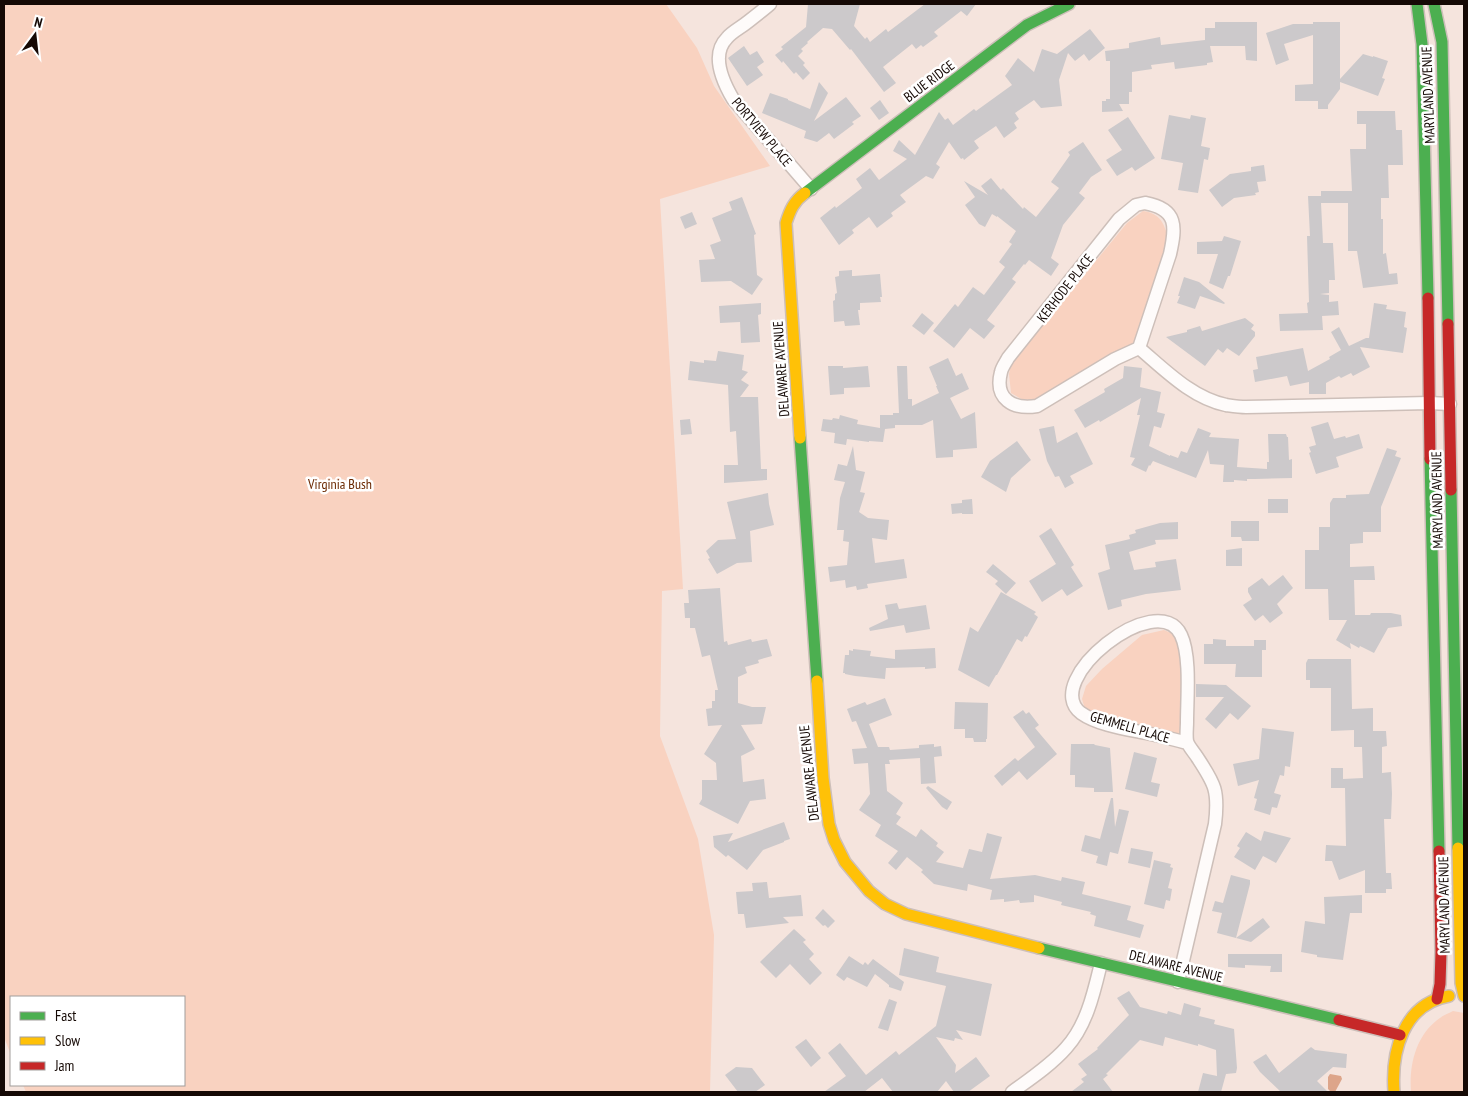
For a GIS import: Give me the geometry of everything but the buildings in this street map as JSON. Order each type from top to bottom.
[{"type":"street","name":"PORTVIEW PLACE","points":[[770,4],[726,38],[720,49],[718,60],[720,71],[725,86],[733,99],[811,188]]},
{"type":"street","name":"BLUE RIDGE","points":[[811,188],[1027,25],[1068,4]]},
{"type":"street","name":"MARYLAND AVENUE","points":[[1418,4],[1422,44],[1441,952],[1440,984],[1437,999]]},
{"type":"street","name":"MARYLAND AVENUE","points":[[1434,4],[1442,42],[1460,954],[1461,982],[1464,997]]},
{"type":"street","points":[[1422,44],[1442,42]]},
{"type":"street","name":"DELAWARE AVENUE","points":[[811,188],[797,199],[790,210],[786,224],[823,778],[828,817],[834,840],[845,862],[869,890],[886,904],[906,914],[1400,1035]]},
{"type":"street","name":"KERHODE PLACE","points":[[1145,203],[1157,205],[1167,212],[1172,219],[1174,227],[1170,254],[1139,348],[1115,359],[1037,406],[1026,408],[1016,406],[1001,394],[1001,370],[1008,358],[1119,219],[1136,205],[1145,203]]},
{"type":"street","points":[[1139,348],[1180,384],[1199,395],[1225,405],[1246,408],[1450,404]]},
{"type":"street","name":"GEMMELL PLACE","points":[[1178,982],[1215,824],[1217,803],[1214,786],[1187,743],[1187,674],[1181,635],[1170,624],[1161,621],[1150,621],[1138,625],[1094,654],[1080,671],[1071,691],[1075,707],[1082,713],[1094,720],[1187,743]]},
{"type":"street","points":[[1012,1092],[1054,1060],[1067,1047],[1084,1020],[1101,963]]},
{"type":"street","points":[[1394,1092],[1392,1078],[1395,1054],[1400,1035],[1408,1022],[1418,1011],[1440,997],[1464,997]]},
{"type":"green space","name":"Virginia Bush","points":[[4,4],[666,4],[697,48],[714,86],[770,166],[660,199],[683,589],[662,591],[660,736],[698,839],[714,935],[710,1092],[26,1092],[23,1086],[185,1086],[185,996],[10,996],[10,1052],[4,1037]]},
{"type":"green space","points":[[1143,211],[1158,217],[1169,239],[1135,344],[1041,399],[1023,400],[1011,393],[1009,374],[1011,364],[1127,223]]},
{"type":"green space","points":[[1164,630],[1182,638],[1185,737],[1101,720],[1085,709],[1082,699],[1086,686],[1102,669],[1142,635]]},
{"type":"green space","points":[[1453,1011],[1464,1013],[1464,1092],[1411,1092],[1412,1063],[1418,1044],[1429,1028],[1440,1018]]},
{"type":"shaded area","points":[[1330,1074],[1341,1076],[1342,1079],[1335,1092],[1331,1092],[1328,1089],[1328,1077]]},
{"type":"traffic: fast","points":[[805,193],[1027,25],[1069,4]]},
{"type":"traffic: fast","points":[[1417,4],[1422,44],[1428,298]]},
{"type":"traffic: fast","points":[[1434,4],[1442,42],[1448,324]]},
{"type":"traffic: fast","points":[[800,438],[817,681]]},
{"type":"traffic: fast","points":[[1430,459],[1439,851]]},
{"type":"traffic: fast","points":[[1451,490],[1458,848]]},
{"type":"traffic: fast","points":[[1039,948],[1339,1020]]},
{"type":"traffic: slow","points":[[800,438],[786,223],[793,206],[805,193]]},
{"type":"traffic: slow","points":[[817,681],[823,778],[829,824],[834,840],[845,862],[869,891],[885,904],[906,914],[1039,948]]},
{"type":"traffic: slow","points":[[1458,848],[1461,983],[1464,996]]},
{"type":"traffic: slow","points":[[1394,1092],[1395,1061],[1403,1032],[1411,1019],[1421,1009],[1433,1001],[1449,996]]},
{"type":"traffic: jam","points":[[1428,298],[1430,459]]},
{"type":"traffic: jam","points":[[1448,324],[1451,490]]},
{"type":"traffic: jam","points":[[1437,999],[1440,984],[1441,952],[1439,851]]},
{"type":"traffic: jam","points":[[1339,1020],[1400,1035]]}]
